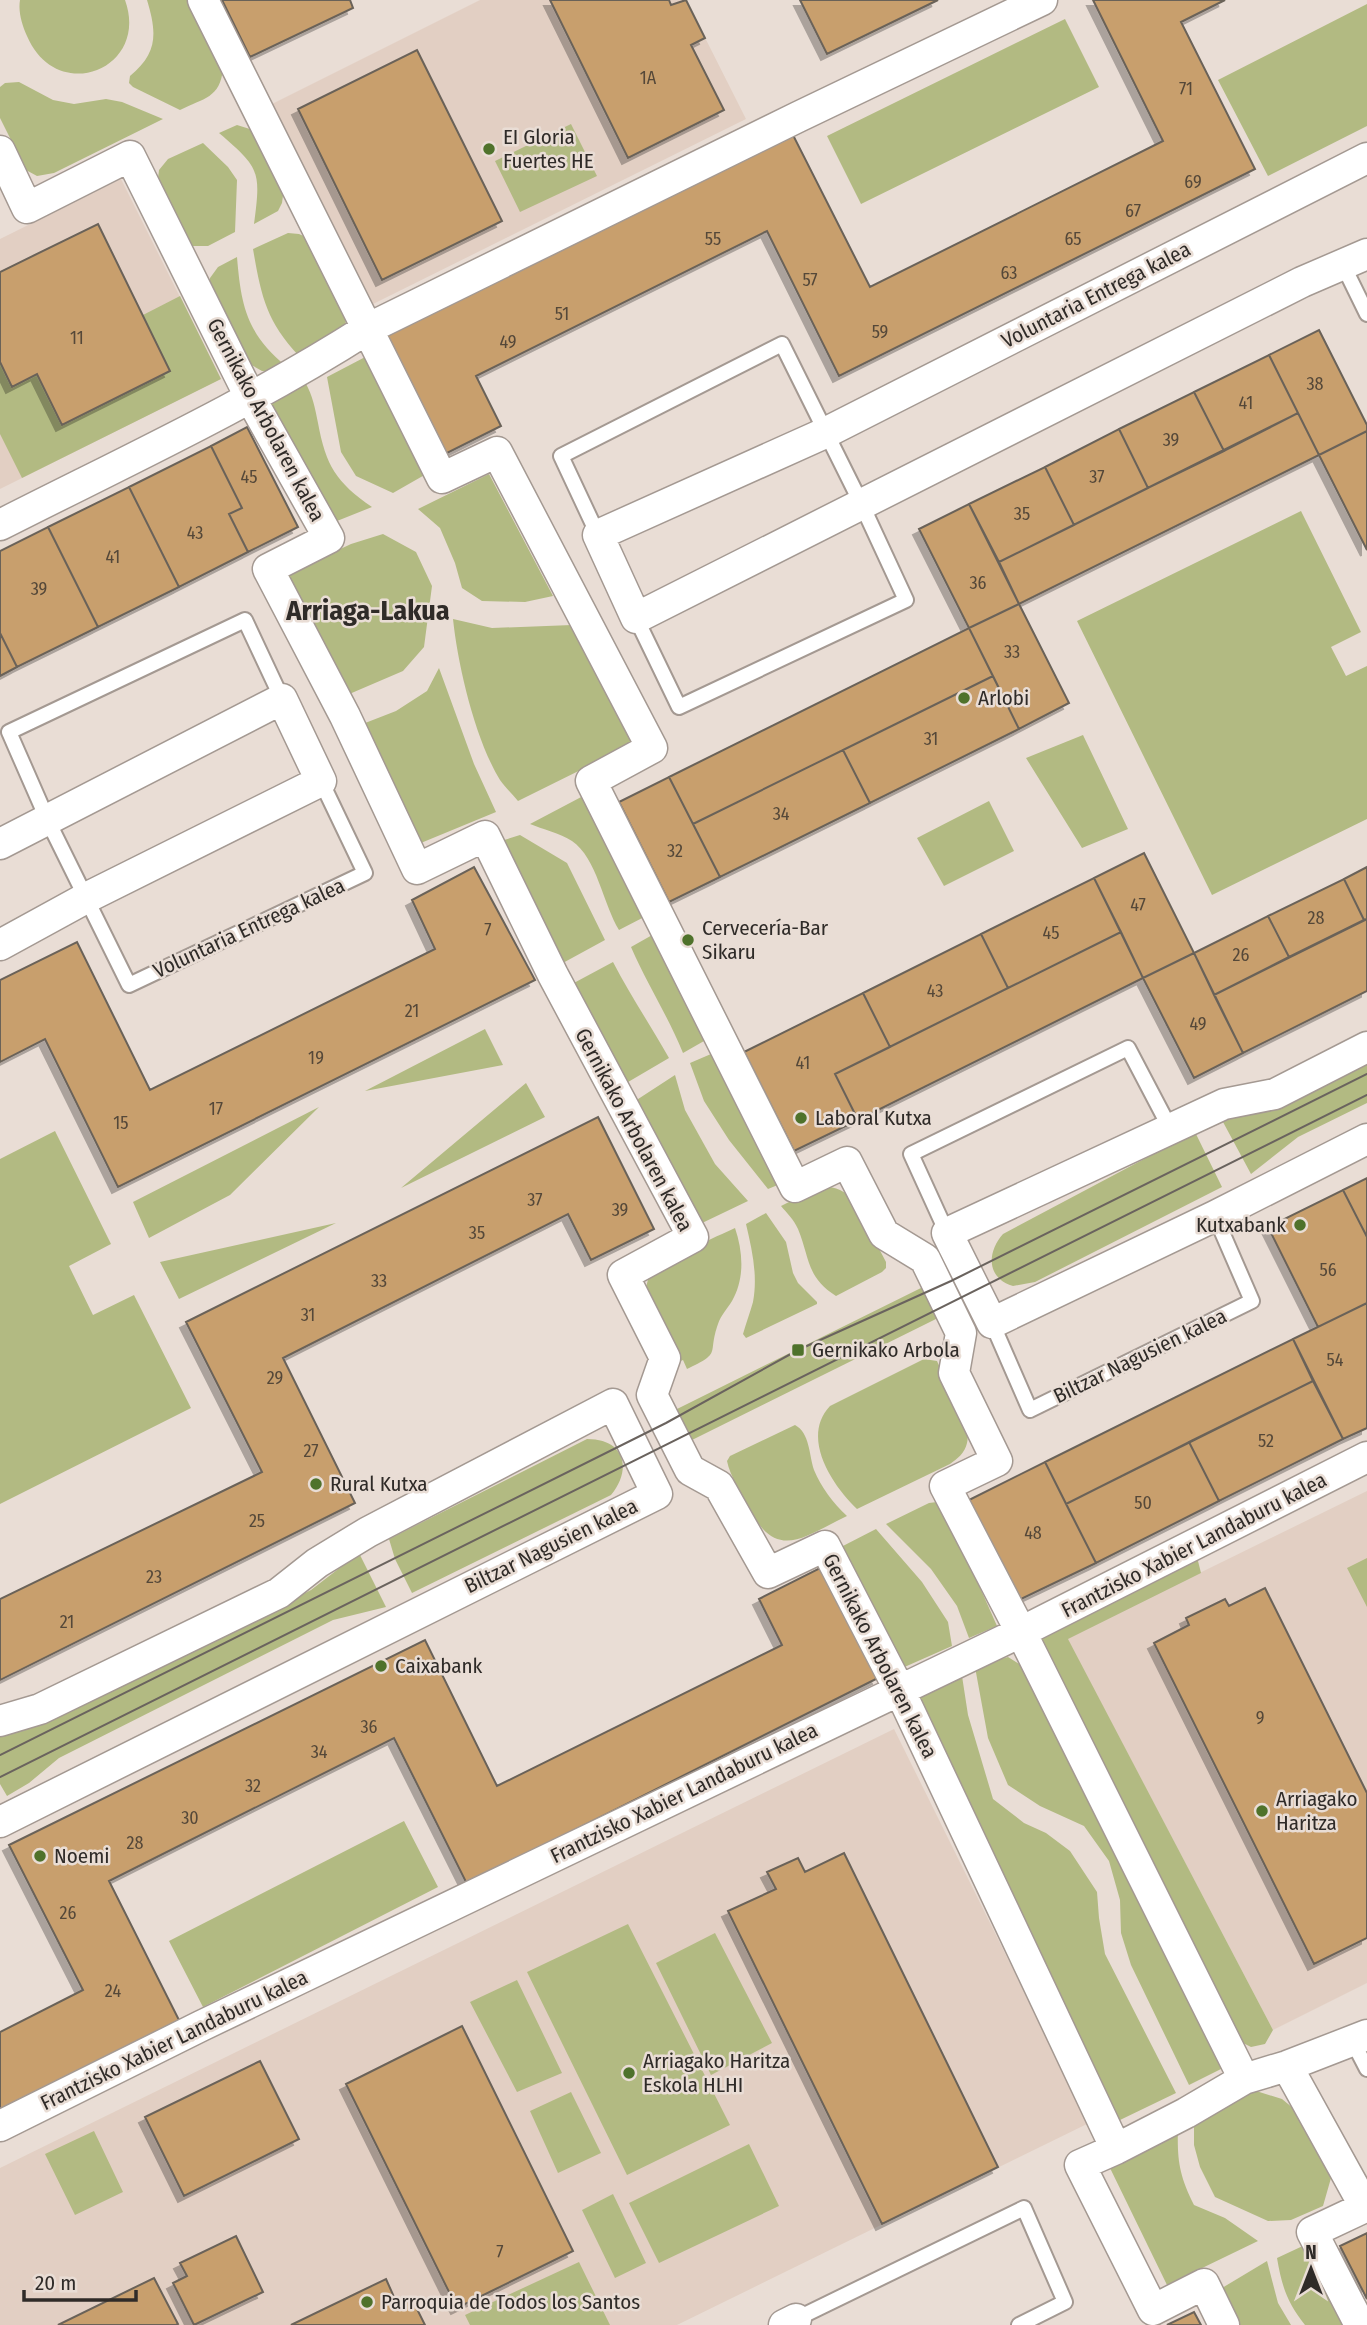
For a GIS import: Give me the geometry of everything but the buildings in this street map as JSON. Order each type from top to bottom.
[{"type":"street","points":[[203,0],[442,478],[497,453],[652,748],[591,781],[795,1187],[847,1162],[884,1234],[925,1259],[961,1333],[954,1373],[997,1461],[945,1486],[1021,1632],[1244,2079]]},
{"type":"street","points":[[0,525],[251,399],[367,329],[1042,0]]},
{"type":"street","name":"Gernikako Arbolaren kalea","points":[[0,151],[27,208],[130,156],[251,399],[329,538],[268,569],[345,716],[417,869],[485,836],[553,975],[693,1237],[624,1275],[665,1358],[652,1395],[690,1470],[719,1486],[768,1573],[825,1546],[899,1689],[1116,2149]]},
{"type":"street","name":"Voluntaria Entrega kalea","points":[[598,536],[825,433],[1367,158]]},
{"type":"street","points":[[598,536],[636,618],[1302,282],[1355,259]]},
{"type":"street","points":[[0,844],[282,699]]},
{"type":"street","name":"Voluntaria Entrega kalea","points":[[282,699],[321,781]]},
{"type":"street","points":[[0,945],[86,898],[321,781]]},
{"type":"street","points":[[947,1233],[1224,1104],[1275,1094],[1367,1047]]},
{"type":"street","points":[[992,1323],[1215,1216],[1367,1139]]},
{"type":"street","name":"Biltzar Nagusien kalea","points":[[947,1233],[992,1323]]},
{"type":"street","name":"Biltzar Nagusien kalea","points":[[0,1721],[40,1709],[279,1593],[317,1563],[368,1532],[613,1404],[657,1494],[0,1822]]},
{"type":"street","name":"Frantzisko Xabier Landaburu kalea","points":[[0,2126],[213,2020],[1021,1632],[1367,1457]]},
{"type":"street","points":[[1224,2325],[1204,2284],[1153,2311],[1080,2165],[1186,2113],[1244,2079],[1360,2039]]},
{"type":"street","points":[[1287,2066],[1365,2207],[1312,2232],[1360,2325]]},
{"type":"lane","points":[[1355,259],[1367,314]]},
{"type":"lane","points":[[598,536],[561,456],[782,344],[906,600],[679,707],[636,618]]},
{"type":"lane","name":"Voluntaria Entrega kalea","points":[[282,699],[245,620],[9,732],[48,821],[129,985],[365,873],[321,781]]},
{"type":"lane","name":"Biltzar Nagusien kalea","points":[[947,1233],[911,1154],[1128,1048],[1171,1130]]},
{"type":"lane","name":"Biltzar Nagusien kalea","points":[[992,1323],[1030,1410],[1252,1301],[1215,1216]]},
{"type":"lane","points":[[1360,2039],[1367,2069]]},
{"type":"lane","points":[[793,2323],[1024,2208],[1065,2302],[1019,2325]]},
{"type":"shaded area","name":"EI Gloria Fuertes HE","points":[[480,0],[686,0],[746,119],[373,304],[272,104]]},
{"type":"shaded area","points":[[121,179],[221,379],[0,489],[0,239]]},
{"type":"shaded area","name":"Arriagako Haritza","points":[[1367,1491],[1367,1983],[1273,2030],[1067,1638]]},
{"type":"shaded area","name":"Arriagako Haritza Eskola HLHI","points":[[894,1729],[1089,2123],[677,2325],[425,2325],[412,2300],[398,2306],[385,2279],[291,2325],[0,2325],[0,2168]]},
{"type":"green space","points":[[20,0],[125,0],[129,24],[124,45],[113,60],[97,70],[78,74],[58,70],[41,57],[27,36],[21,18]]},
{"type":"green space","points":[[147,0],[190,0],[223,69],[214,92],[180,110],[129,83],[130,76],[146,59],[153,42]]},
{"type":"green space","points":[[1367,4],[1367,126],[1268,176],[1218,80]]},
{"type":"green space","points":[[1065,19],[1099,87],[861,204],[827,136]]},
{"type":"green space","points":[[19,82],[53,100],[74,104],[106,99],[122,102],[163,119],[54,173],[37,176],[26,170],[0,118],[0,87],[5,83]]},
{"type":"green space","points":[[571,124],[597,176],[520,212],[495,161]]},
{"type":"green space","points":[[237,125],[253,130],[284,188],[278,211],[254,224],[257,181],[254,172],[243,155],[219,133]]},
{"type":"green space","points":[[203,143],[228,167],[237,180],[235,232],[208,246],[190,246],[157,187],[159,170],[168,159]]},
{"type":"green space","points":[[288,233],[308,238],[345,312],[346,326],[299,356],[272,319],[259,280],[253,249]]},
{"type":"green space","points":[[237,257],[248,318],[262,342],[286,366],[262,371],[248,363],[210,292],[210,278],[218,267]]},
{"type":"green space","points":[[180,296],[221,379],[22,478],[0,434],[0,362],[12,387],[37,374],[62,424],[170,371],[143,315]]},
{"type":"green space","points":[[369,355],[428,473],[393,493],[356,476],[341,452],[327,377]]},
{"type":"green space","points":[[305,382],[329,462],[341,481],[372,507],[332,523],[265,401]]},
{"type":"green space","points":[[489,474],[553,596],[525,602],[482,601],[462,588],[440,528],[418,509]]},
{"type":"green space","points":[[1301,511],[1361,632],[1331,647],[1346,676],[1367,666],[1367,819],[1212,895],[1077,621]]},
{"type":"green space","points":[[383,534],[416,552],[432,586],[424,647],[403,671],[347,695],[283,576],[351,544]]},
{"type":"green space","points":[[453,619],[492,628],[572,625],[635,743],[518,801],[500,780],[475,723],[463,680]]},
{"type":"green space","points":[[439,668],[474,764],[496,812],[416,845],[360,725],[396,711],[427,691]]},
{"type":"green space","points":[[1083,735],[1128,829],[1082,848],[1026,758]]},
{"type":"green space","points":[[585,795],[648,915],[619,930],[594,870],[581,849],[557,833],[530,824]]},
{"type":"green space","points":[[989,801],[1014,851],[944,886],[917,838]]},
{"type":"green space","points":[[520,835],[567,863],[605,940],[561,964],[501,841]]},
{"type":"green space","points":[[654,934],[711,1037],[683,1053],[631,947]]},
{"type":"green space","points":[[613,962],[669,1058],[623,1085],[572,984]]},
{"type":"green space","points":[[485,1029],[503,1065],[365,1091]]},
{"type":"green space","points":[[718,1051],[785,1182],[768,1189],[729,1140],[704,1101],[690,1063]]},
{"type":"green space","points":[[1367,1062],[1367,1103],[1298,1137],[1251,1174],[1223,1122]]},
{"type":"green space","points":[[675,1075],[685,1110],[715,1164],[748,1201],[700,1224],[632,1103]]},
{"type":"green space","points":[[526,1083],[545,1117],[401,1188]]},
{"type":"green space","points":[[319,1107],[230,1195],[149,1238],[133,1202]]},
{"type":"green space","points":[[55,1131],[111,1244],[69,1266],[93,1315],[134,1295],[191,1408],[0,1504],[0,1159]]},
{"type":"green space","points":[[1195,1132],[1222,1187],[1035,1282],[1013,1286],[998,1277],[992,1264],[992,1256],[1003,1234]]},
{"type":"green space","points":[[819,1187],[838,1190],[854,1201],[886,1262],[886,1268],[882,1272],[836,1296],[819,1282],[814,1274],[798,1229],[781,1206]]},
{"type":"green space","points":[[766,1213],[786,1242],[798,1283],[817,1304],[746,1338],[743,1334],[753,1302],[755,1272],[746,1224]]},
{"type":"green space","points":[[336,1223],[179,1299],[160,1262]]},
{"type":"green space","points":[[735,1228],[741,1265],[736,1292],[719,1321],[712,1352],[687,1369],[683,1360],[676,1363],[645,1291],[648,1279],[665,1263]]},
{"type":"green space","points":[[925,1286],[940,1317],[690,1441],[675,1410]]},
{"type":"green space","points":[[924,1359],[937,1361],[951,1390],[966,1425],[966,1447],[950,1464],[857,1509],[838,1488],[823,1461],[818,1432],[822,1419],[830,1406]]},
{"type":"green space","points":[[795,1425],[804,1433],[820,1483],[847,1516],[804,1537],[780,1540],[769,1535],[758,1524],[727,1461],[730,1456]]},
{"type":"green space","points":[[587,1439],[609,1444],[621,1457],[622,1475],[611,1495],[412,1593],[395,1559],[389,1539]]},
{"type":"green space","points":[[937,1502],[944,1506],[997,1626],[969,1638],[957,1606],[931,1569],[886,1524],[929,1503]]},
{"type":"green space","points":[[876,1529],[922,1582],[948,1622],[952,1646],[900,1669],[841,1547]]},
{"type":"green space","points":[[359,1553],[386,1607],[333,1620],[59,1758],[29,1783],[7,1796],[0,1784],[0,1737],[58,1716],[311,1590]]},
{"type":"green space","points":[[1197,1557],[1201,1573],[1068,1639],[1273,2030],[1265,2044],[1251,2047],[1237,2040],[1039,1636]]},
{"type":"green space","points":[[1367,1558],[1367,1607],[1347,1568]]},
{"type":"green space","points":[[1008,1657],[1027,1669],[1229,2065],[1189,2085],[1131,1965],[1121,1933],[1120,1900],[1109,1861],[1084,1826],[1040,1806],[1008,1785],[988,1738],[975,1667]]},
{"type":"green space","points":[[962,1676],[968,1715],[993,1799],[1024,1823],[1046,1833],[1070,1851],[1097,1892],[1105,1954],[1176,2093],[1120,2120],[911,1702]]},
{"type":"green space","points":[[404,1821],[438,1887],[203,2007],[169,1941]]},
{"type":"green space","points":[[628,1924],[730,2125],[627,2175],[527,1972]]},
{"type":"green space","points":[[715,1933],[772,2043],[711,2075],[656,1963]]},
{"type":"green space","points":[[517,1980],[562,2073],[517,2092],[470,2002]]},
{"type":"green space","points":[[1253,2090],[1282,2099],[1317,2128],[1333,2171],[1323,2206],[1291,2220],[1268,2221],[1215,2197],[1200,2167],[1194,2145],[1194,2116]]},
{"type":"green space","points":[[571,2092],[601,2153],[558,2173],[530,2111]]},
{"type":"green space","points":[[1178,2127],[1180,2167],[1194,2205],[1225,2218],[1258,2241],[1167,2285],[1110,2168]]},
{"type":"green space","points":[[94,2131],[123,2192],[75,2215],[45,2154]]},
{"type":"green space","points":[[749,2144],[779,2206],[659,2263],[629,2203]]},
{"type":"green space","points":[[613,2194],[646,2263],[615,2278],[582,2210]]},
{"type":"green space","points":[[1307,2244],[1349,2325],[1305,2325],[1294,2309],[1283,2286],[1277,2258]]},
{"type":"green space","points":[[1267,2261],[1278,2303],[1291,2325],[1232,2325],[1217,2291]]},
{"type":"green space","points":[[579,2262],[610,2325],[470,2325],[465,2315]]},
{"type":"tram line","points":[[0,1755],[666,1423],[798,1350],[951,1281],[1367,1074]]},
{"type":"tram line","points":[[0,1777],[1367,1095]]},
{"type":"place","name":"EI Gloria Fuertes HE","points":[[489,149]]},
{"type":"place","name":"Arlobi","points":[[964,698]]},
{"type":"place","name":"Cervecería-Bar Sikaru","points":[[688,940]]},
{"type":"place","name":"Laboral Kutxa","points":[[801,1118]]},
{"type":"place","name":"Kutxabank","points":[[1300,1225]]},
{"type":"place","name":"Gernikako Arbola","points":[[798,1350]]},
{"type":"place","name":"Rural Kutxa","points":[[316,1484]]},
{"type":"place","name":"Caixabank","points":[[381,1666]]},
{"type":"place","name":"Arriagako Haritza","points":[[1262,1811]]},
{"type":"place","name":"Noemi","points":[[40,1856]]},
{"type":"place","name":"Arriagako Haritza Eskola HLHI","points":[[629,2073]]},
{"type":"place","name":"Parroquia de Todos los Santos","points":[[367,2302]]},
{"type":"district","name":"Arriaga-Lakua","points":[[368,610]]}]
